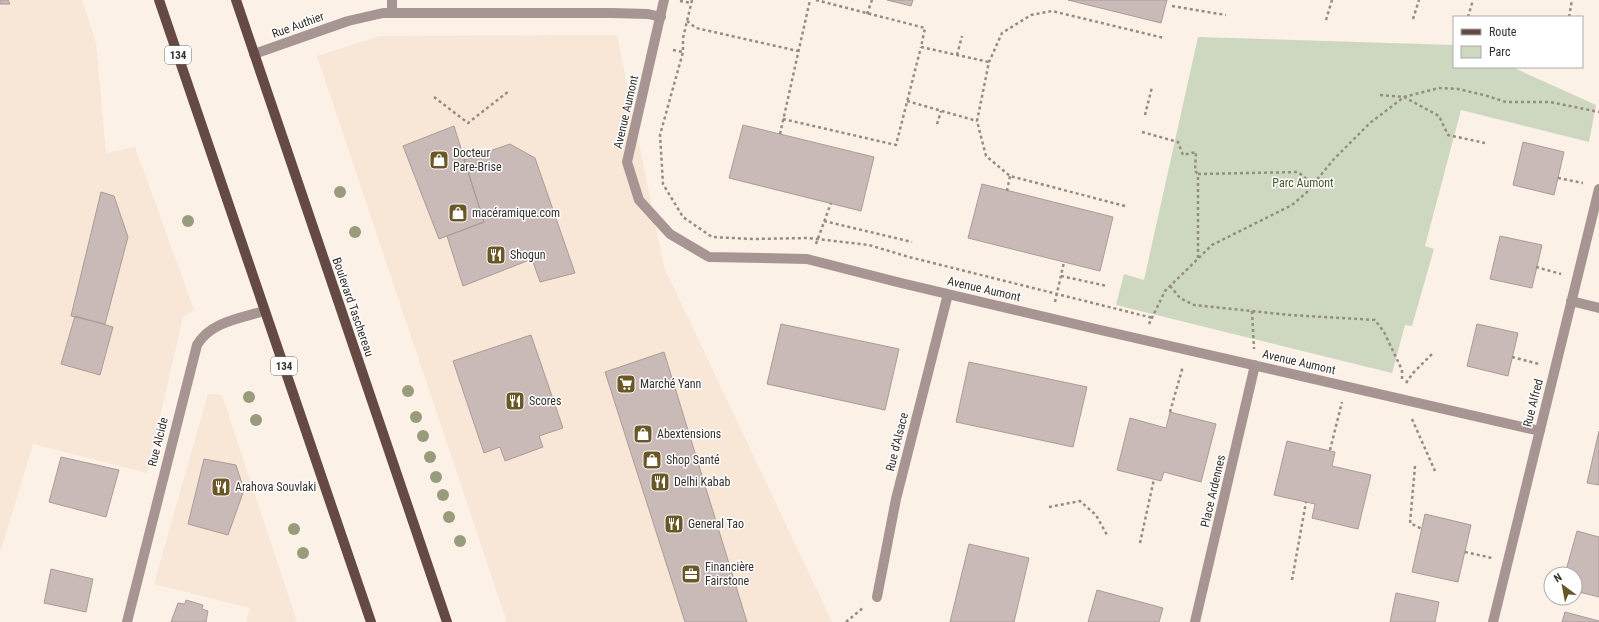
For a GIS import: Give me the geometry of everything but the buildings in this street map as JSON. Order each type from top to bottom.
[{"type":"main road","name":"134","points":[[159,0],[371,622]]},
{"type":"main road","name":"Boulevard Taschereau","points":[[236,0],[447,622]]},
{"type":"street","points":[[392,0],[392,13]]},
{"type":"street","name":"Avenue Aumont","points":[[664,0],[627,162],[639,200],[670,234],[708,257],[813,260],[1050,318],[1540,431]]},
{"type":"street","name":"Rue Authier","points":[[254,54],[348,21],[374,14],[612,13],[648,14],[661,16]]},
{"type":"street","name":"Rue Alfred","points":[[1493,622],[1599,190]]},
{"type":"street","name":"Rue d'Alsace","points":[[877,597],[896,499],[948,294]]},
{"type":"street","points":[[1572,302],[1599,308]]},
{"type":"street","name":"Rue Alcide","points":[[127,622],[197,345],[209,330],[231,321],[264,311]]},
{"type":"street","name":"Place Ardennes","points":[[1195,622],[1255,365]]},
{"type":"path","points":[[780,134],[810,0]]},
{"type":"path","points":[[783,119],[896,145],[925,28],[816,0]]},
{"type":"path","points":[[867,14],[872,0]]},
{"type":"path","points":[[1326,20],[1332,0]]},
{"type":"path","points":[[1413,19],[1419,0]]},
{"type":"path","points":[[1468,16],[1474,0]]},
{"type":"path","points":[[1568,16],[1572,0]]},
{"type":"path","points":[[683,2],[692,1],[683,38],[683,52],[660,135],[663,184],[683,217],[712,237],[753,239],[808,238],[869,245],[909,257],[1153,318]]},
{"type":"path","points":[[1172,6],[1226,15]]},
{"type":"path","points":[[1125,206],[1010,176],[986,156],[976,121],[989,62],[1002,33],[1031,15],[1052,11],[1164,38]]},
{"type":"path","points":[[687,21],[696,28],[798,51]]},
{"type":"path","points":[[957,55],[962,36]]},
{"type":"path","points":[[921,47],[989,62]]},
{"type":"path","points":[[673,50],[683,52]]},
{"type":"path","points":[[1146,115],[1152,87]]},
{"type":"path","points":[[1142,339],[1165,291],[1212,245],[1292,205],[1306,193],[1334,159],[1370,122],[1404,97],[1438,88],[1458,89],[1506,102],[1550,102],[1599,112]]},
{"type":"path","points":[[434,97],[468,123],[509,91]]},
{"type":"path","points":[[1380,94],[1404,97],[1439,116],[1448,135],[1485,142]]},
{"type":"path","points":[[907,101],[976,121]]},
{"type":"path","points":[[937,124],[941,110]]},
{"type":"path","points":[[1142,132],[1178,142],[1183,155],[1196,152],[1195,171],[1198,174],[1198,259]]},
{"type":"path","points":[[1198,174],[1298,172],[1313,184]]},
{"type":"path","points":[[1007,191],[1010,176]]},
{"type":"path","points":[[1558,178],[1583,183]]},
{"type":"path","points":[[813,260],[818,239],[831,204]]},
{"type":"path","points":[[824,221],[912,242]]},
{"type":"path","points":[[1050,318],[1064,262]]},
{"type":"path","points":[[1536,267],[1561,274]]},
{"type":"path","points":[[1061,276],[1106,286]]},
{"type":"path","points":[[1170,286],[1180,298],[1194,305],[1339,319],[1375,320],[1384,332],[1402,370],[1402,389],[1413,373],[1433,354]]},
{"type":"path","points":[[1252,311],[1255,365]]},
{"type":"path","points":[[1170,412],[1187,350]]},
{"type":"path","points":[[1512,357],[1539,364]]},
{"type":"path","points":[[1330,450],[1346,386]]},
{"type":"path","points":[[1403,399],[1435,471]]},
{"type":"path","points":[[1415,466],[1410,523],[1422,529]]},
{"type":"path","points":[[1140,543],[1154,479]]},
{"type":"path","points":[[1049,507],[1080,501],[1096,515],[1107,535]]},
{"type":"path","points":[[1292,580],[1306,502]]},
{"type":"path","points":[[1465,552],[1492,558]]},
{"type":"path","points":[[846,622],[877,597]]},
{"type":"shaded area","points":[[0,0],[82,0],[96,43],[106,153],[135,147],[194,310],[183,317],[147,473],[33,444],[0,553]]},
{"type":"shaded area","points":[[617,35],[664,267],[832,622],[507,622],[317,56],[380,36]]},
{"type":"shaded area","points":[[208,394],[222,395],[297,622],[246,622],[250,608],[154,584]]},
{"type":"green space","name":"Parc Aumont","points":[[1198,37],[1453,45],[1453,68],[1514,68],[1596,105],[1589,142],[1461,110],[1425,246],[1434,249],[1412,326],[1405,325],[1392,373],[1116,305],[1124,274],[1144,280]]},
{"type":"place","name":"Docteur Pare-Brise","points":[[439,160]]},
{"type":"place","name":"macéramique.com","points":[[458,213]]},
{"type":"place","name":"Shogun","points":[[496,255]]},
{"type":"place","name":"Marché Yann","points":[[626,384]]},
{"type":"place","name":"Scores","points":[[515,401]]},
{"type":"place","name":"Abextensions","points":[[643,434]]},
{"type":"place","name":"Shop Santé","points":[[652,460]]},
{"type":"place","name":"Delhi Kabab","points":[[660,482]]},
{"type":"place","name":"Arahova Souvlaki","points":[[221,487]]},
{"type":"place","name":"General Tao","points":[[674,524]]},
{"type":"place","name":"Financière Fairstone","points":[[691,574]]}]
